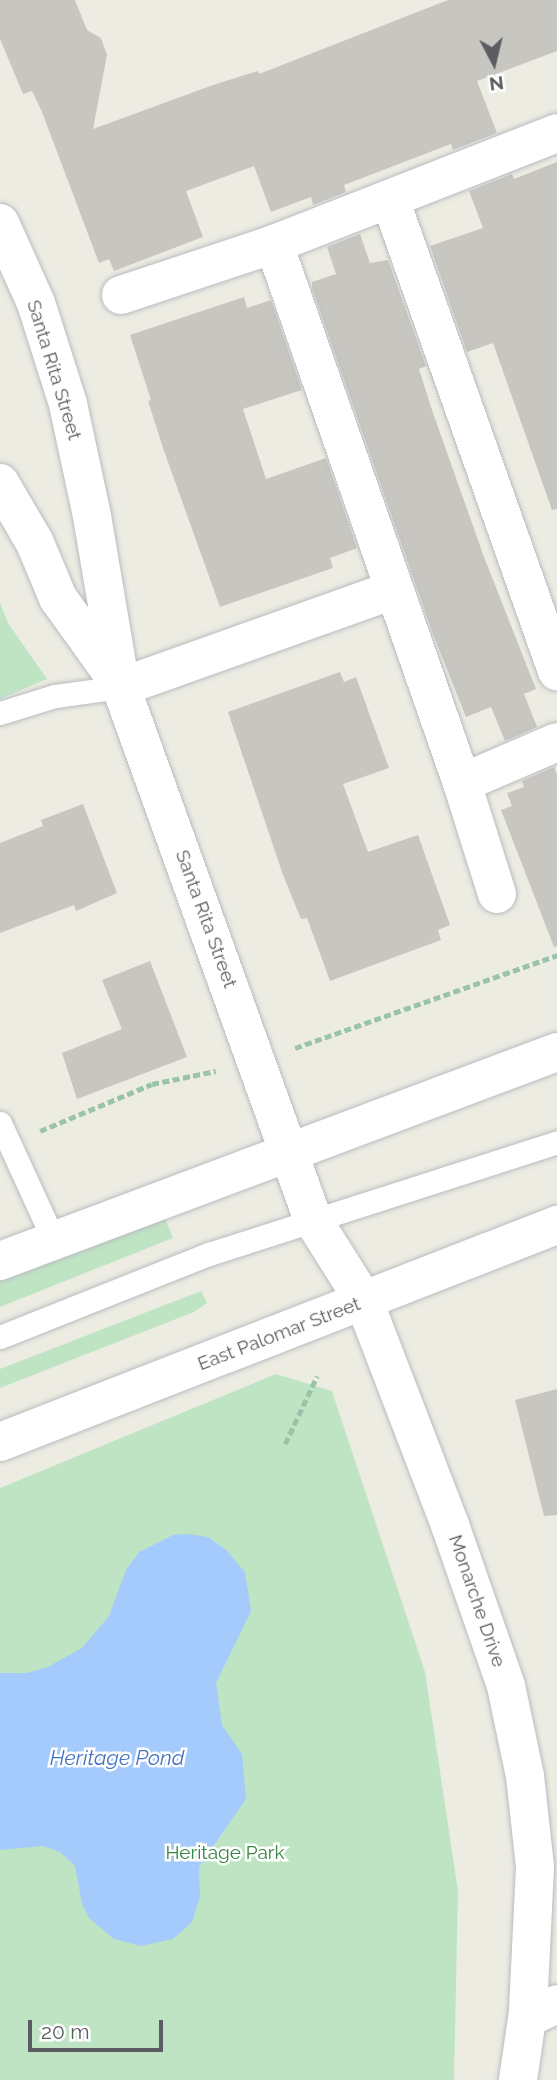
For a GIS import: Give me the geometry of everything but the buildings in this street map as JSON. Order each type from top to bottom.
[{"type":"street","points":[[121,295],[274,244],[557,133]]},
{"type":"street","points":[[390,198],[557,670]]},
{"type":"street","name":"Santa Rita Street","points":[[0,223],[36,303],[68,404],[92,516],[121,687],[288,1153]]},
{"type":"street","points":[[274,244],[462,783],[497,894]]},
{"type":"street","name":"Santa Rita Street","points":[[0,483],[35,543],[58,598],[121,687]]},
{"type":"street","points":[[121,687],[393,590]]},
{"type":"street","points":[[462,783],[557,742]]},
{"type":"street","points":[[0,1261],[557,1052]]},
{"type":"street","name":"Monarche Drive","points":[[288,1153],[313,1220],[364,1301],[450,1525],[506,1686],[526,1776],[545,2014],[518,2080]]},
{"type":"street","name":"East Palomar Street","points":[[0,1442],[557,1224]]},
{"type":"lane","points":[[0,713],[55,696],[121,687]]},
{"type":"lane","points":[[0,1123],[54,1241]]},
{"type":"lane","points":[[0,1337],[209,1254],[557,1142]]},
{"type":"path","points":[[285,1444],[317,1376]]},
{"type":"green space","points":[[0,603],[8,623],[47,679],[0,699]]},
{"type":"green space","points":[[165,1218],[173,1238],[0,1307],[0,1281]]},
{"type":"green space","points":[[201,1291],[207,1303],[194,1312],[0,1388],[0,1369]]},
{"type":"green space","name":"Heritage Park","points":[[276,1374],[332,1391],[425,1672],[458,1891],[454,2080],[0,2080],[0,1488]]},
{"type":"water","name":"Heritage Pond","points":[[173,1535],[208,1537],[225,1549],[245,1572],[251,1611],[216,1683],[222,1725],[242,1754],[246,1799],[199,1867],[200,1897],[192,1922],[173,1939],[141,1946],[114,1939],[89,1918],[82,1904],[75,1866],[60,1852],[43,1846],[0,1850],[0,1673],[27,1673],[48,1667],[82,1648],[109,1616],[126,1570],[139,1552]]}]
